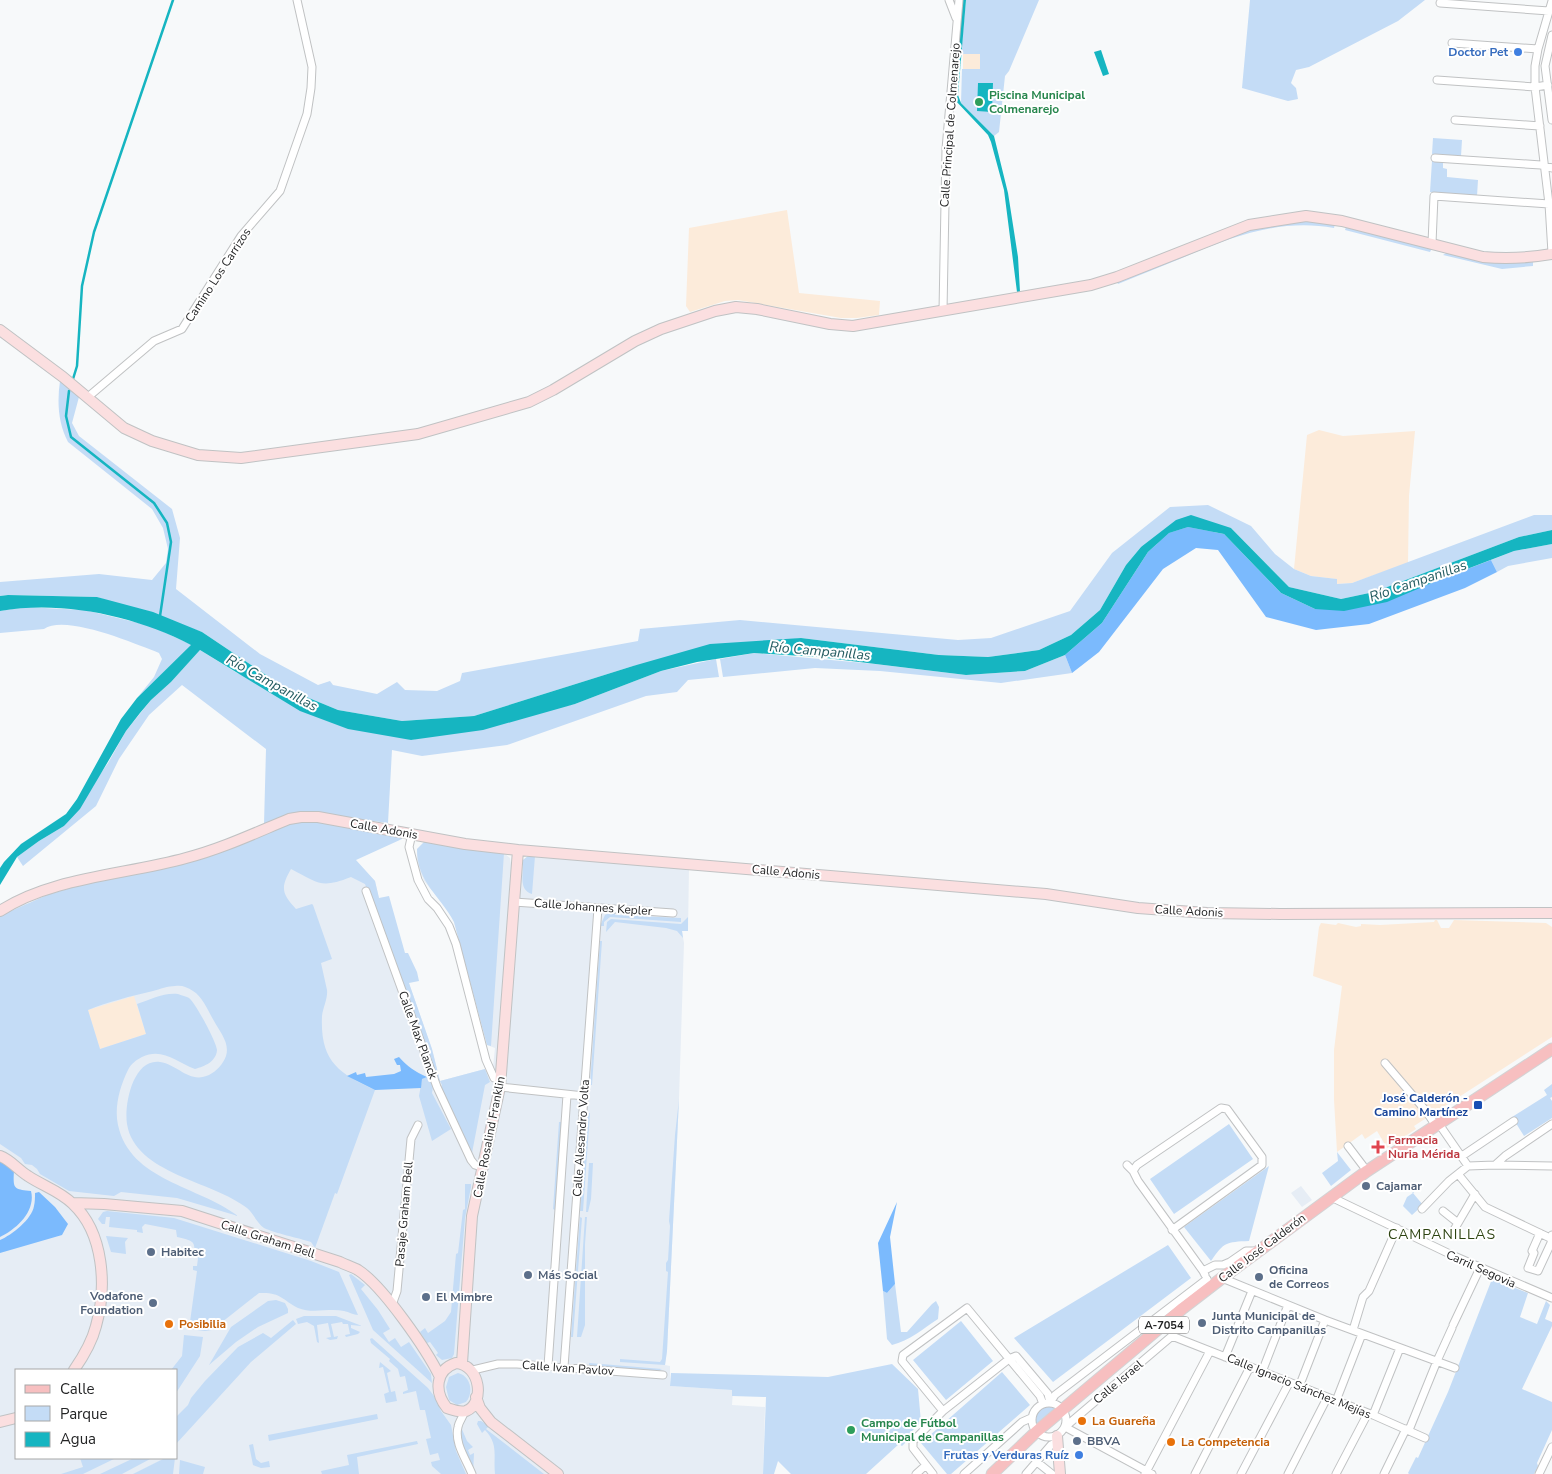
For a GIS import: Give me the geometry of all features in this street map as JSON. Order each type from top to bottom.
[{"type":"main road","name":"Calle José Calderón","points":[[992,1474],[1036,1432],[1210,1283],[1222,1278],[1367,1171],[1552,1048]]},
{"type":"street","name":"Camino Los Carrizos","points":[[88,397],[154,341],[182,329],[240,236],[280,192],[307,114],[312,88],[312,67],[297,0]]},
{"type":"street","points":[[949,0],[956,21]]},
{"type":"street","name":"Calle Principal de Colmenarejo","points":[[943,311],[946,149],[959,0]]},
{"type":"street","points":[[0,330],[63,377],[124,428],[152,441],[198,455],[241,458],[418,434],[529,402],[553,390],[635,341],[661,329],[715,311],[736,307],[757,309],[830,324],[853,326],[1091,285],[1117,277],[1249,225],[1284,218],[1306,216],[1325,218],[1483,257],[1499,259],[1525,258],[1552,254],[1548,167],[1535,87],[1535,66],[1538,49],[1552,1]]},
{"type":"street","points":[[1440,4],[1549,12]]},
{"type":"street","points":[[1552,35],[1545,66],[1552,120]]},
{"type":"street","points":[[1452,42],[1538,49]]},
{"type":"street","points":[[1437,80],[1535,87],[1548,86]]},
{"type":"street","points":[[1455,120],[1540,126]]},
{"type":"street","points":[[1435,158],[1548,167]]},
{"type":"street","points":[[1432,243],[1434,196],[1549,204]]},
{"type":"street","name":"Calle Adonis","points":[[0,911],[34,893],[57,886],[187,858],[301,816],[318,817],[465,844],[518,850],[1046,894],[1138,908],[1207,913],[1280,914],[1552,913]]},
{"type":"street","points":[[412,834],[409,847],[418,880],[428,899],[450,926],[486,1060],[494,1078],[501,1083],[567,1095],[584,1096]]},
{"type":"street","name":"Calle Rosalind Franklin","points":[[462,1364],[471,1228],[501,1083],[518,850]]},
{"type":"street","name":"Calle Max Planck","points":[[366,891],[437,1087],[471,1160],[475,1165],[484,1168]]},
{"type":"street","name":"Calle Johannes Kepler","points":[[514,902],[673,913]]},
{"type":"street","name":"Calle Alesandro Volta","points":[[564,1367],[598,908]]},
{"type":"street","points":[[1385,1063],[1426,1111],[1468,1166]]},
{"type":"street","name":"Calle Alesandro Volta","points":[[548,1366],[567,1095]]},
{"type":"street","points":[[1133,1171],[1137,1165],[1221,1108],[1227,1109],[1262,1157],[1262,1165],[1172,1230]]},
{"type":"street","points":[[1462,1156],[1514,1121]]},
{"type":"street","points":[[1495,1165],[1552,1124]]},
{"type":"street","name":"Pasaje Graham Bell","points":[[392,1304],[397,1291],[411,1139],[418,1125]]},
{"type":"street","points":[[1348,1146],[1367,1171]]},
{"type":"street","points":[[0,1156],[28,1176],[50,1187],[73,1203],[84,1216],[95,1239],[102,1277],[100,1308],[90,1344],[75,1369]]},
{"type":"street","points":[[1127,1165],[1210,1283]]},
{"type":"street","points":[[1422,1210],[1448,1181],[1468,1166],[1552,1166]]},
{"type":"street","points":[[1458,1174],[1484,1207],[1552,1237],[1538,1271],[1528,1268],[1534,1253],[1532,1251],[1540,1233]]},
{"type":"street","points":[[1451,1235],[1475,1194]]},
{"type":"street","name":"Carril Segovia","points":[[1331,1197],[1425,1243],[1552,1298]]},
{"type":"street","name":"Calle Graham Bell","points":[[73,1203],[104,1204],[182,1212],[340,1262],[359,1270],[392,1304],[424,1350],[440,1378]]},
{"type":"street","points":[[1443,1211],[1458,1223]]},
{"type":"street","points":[[1353,1330],[1364,1297],[1369,1291],[1397,1228]]},
{"type":"street","points":[[1203,1272],[1214,1265],[1223,1265],[1230,1262],[1246,1252],[1258,1251]]},
{"type":"street","points":[[1384,1474],[1407,1430],[1436,1361],[1480,1268]]},
{"type":"street","points":[[1222,1278],[1288,1306],[1455,1368]]},
{"type":"street","name":"Calle José Calderón","points":[[1031,1418],[1036,1408],[1047,1403],[1055,1395],[1210,1283]]},
{"type":"street","points":[[1225,1357],[1252,1291]]},
{"type":"street","points":[[1262,1372],[1288,1306]]},
{"type":"street","points":[[943,1411],[902,1361],[903,1355],[967,1308],[1009,1359]]},
{"type":"street","points":[[1299,1387],[1325,1320]]},
{"type":"street","points":[[1336,1401],[1362,1334]]},
{"type":"street","name":"Calle Ignacio Sánchez Mejías","points":[[1172,1336],[1370,1414],[1425,1438]]},
{"type":"street","name":"Calle Israel","points":[[1058,1439],[1065,1427],[1172,1336]]},
{"type":"street","points":[[1336,1474],[1370,1414],[1400,1348]]},
{"type":"street","name":"Calle Graham Bell","points":[[424,1350],[440,1364],[449,1366]]},
{"type":"street","points":[[933,1474],[913,1448],[913,1440],[943,1411],[1009,1359],[1016,1356],[1048,1394],[1047,1403],[1060,1406],[1063,1410],[1066,1422],[1065,1427],[1148,1473],[1210,1351]]},
{"type":"street","points":[[472,1474],[457,1436],[458,1427],[465,1412],[472,1407],[476,1397],[477,1382],[472,1370],[462,1364],[456,1363],[442,1372],[439,1388],[442,1402],[447,1408],[465,1412],[491,1422]]},
{"type":"street","name":"Calle Ivan Pavlov","points":[[472,1370],[498,1364],[664,1375]]},
{"type":"street","points":[[1194,1474],[1250,1367]]},
{"type":"street","points":[[1241,1474],[1289,1383]]},
{"type":"street","points":[[476,1397],[480,1408],[491,1422],[558,1474]]},
{"type":"street","points":[[1288,1474],[1328,1398]]},
{"type":"street","points":[[0,1422],[15,1418]]},
{"type":"street","points":[[964,1474],[1022,1422],[1031,1418],[1031,1423],[1036,1432],[1046,1438],[1058,1439]]},
{"type":"street","points":[[1026,1474],[1058,1439]]},
{"type":"street","points":[[1058,1439],[1060,1474]]},
{"type":"street","points":[[1539,1474],[1552,1447]]},
{"type":"street","points":[[1037,1462],[1052,1474]]},
{"type":"street","points":[[916,1474],[926,1465]]},
{"type":"shaded area","points":[[963,54],[980,54],[980,69],[963,69]]},
{"type":"shaded area","points":[[787,210],[799,293],[880,301],[879,315],[841,318],[738,300],[725,301],[690,312],[686,306],[689,228]]},
{"type":"shaded area","points":[[1319,430],[1343,436],[1415,431],[1409,496],[1408,563],[1352,583],[1336,584],[1336,579],[1311,576],[1294,569],[1307,435]]},
{"type":"shaded area","points":[[1188,527],[1224,534],[1281,593],[1315,609],[1441,579],[1491,560],[1497,572],[1465,588],[1369,624],[1316,630],[1266,617],[1218,550],[1196,548],[1163,569],[1099,652],[1072,673],[1065,655],[1102,623],[1148,552],[1169,533]]},
{"type":"shaded area","points":[[424,842],[504,853],[510,858],[511,864],[521,865],[528,856],[689,868],[688,931],[682,931],[684,943],[679,1099],[665,1365],[670,1366],[670,1386],[733,1390],[732,1405],[765,1407],[763,1474],[0,1474],[0,916],[24,904],[355,860],[375,881],[379,898],[432,1049],[440,1081],[485,1069],[486,1071],[493,1067],[495,1048],[487,1045],[454,922],[448,909],[424,881],[417,863],[417,849]]},
{"type":"shaded area","points":[[1437,920],[1441,928],[1449,928],[1454,920],[1546,923],[1552,927],[1552,1037],[1414,1126],[1416,1129],[1387,1148],[1377,1131],[1365,1139],[1362,1134],[1337,1152],[1334,1050],[1342,986],[1313,976],[1319,927],[1321,923],[1336,925],[1338,923],[1356,927],[1361,926],[1361,924],[1380,925],[1434,922]]},
{"type":"shaded area","points":[[134,996],[146,1034],[100,1049],[88,1010]]},
{"type":"shaded area","points":[[399,1057],[427,1077],[422,1079],[421,1088],[375,1090],[347,1076],[356,1072],[357,1075],[365,1073],[366,1077],[394,1074],[401,1071],[400,1065],[397,1065],[394,1059]]},
{"type":"shaded area","points":[[0,1160],[14,1170],[15,1187],[31,1191],[32,1198],[31,1206],[24,1218],[13,1229],[0,1237]]},
{"type":"shaded area","points":[[1301,1186],[1312,1200],[1302,1207],[1291,1193]]},
{"type":"shaded area","points":[[39,1192],[55,1207],[68,1224],[62,1235],[0,1253],[0,1240],[26,1221],[35,1203],[35,1193]]},
{"type":"shaded area","points":[[897,1202],[890,1237],[895,1284],[887,1293],[883,1291],[878,1243]]},
{"type":"green space","points":[[966,0],[1039,0],[1009,71],[1005,76],[999,132],[994,136],[961,103],[962,69],[980,69],[980,54],[961,54]]},
{"type":"green space","points":[[1250,0],[1425,0],[1398,21],[1309,67],[1296,70],[1291,83],[1296,88],[1298,99],[1288,101],[1242,88]]},
{"type":"green space","points":[[1433,138],[1462,140],[1461,156],[1432,154]]},
{"type":"green space","points":[[1432,161],[1443,161],[1443,168],[1447,169],[1447,177],[1478,180],[1477,196],[1430,192]]},
{"type":"green space","points":[[1305,221],[1335,224],[1334,228],[1294,226],[1256,231],[1219,243],[1118,284],[1117,282],[1252,229]]},
{"type":"green space","points":[[1346,227],[1432,248],[1430,252],[1345,230]]},
{"type":"green space","points":[[1448,252],[1500,262],[1533,262],[1533,266],[1502,269],[1443,255]]},
{"type":"green space","points":[[60,381],[79,397],[72,423],[79,436],[172,509],[180,538],[176,589],[260,654],[318,685],[330,681],[333,685],[377,694],[397,682],[405,690],[437,691],[460,681],[462,673],[638,641],[640,629],[740,620],[958,640],[991,638],[1070,611],[1112,553],[1170,507],[1208,505],[1251,526],[1275,554],[1294,569],[1311,576],[1337,579],[1337,584],[1352,583],[1534,515],[1552,515],[1552,530],[1519,537],[1374,592],[1341,599],[1289,587],[1231,528],[1141,547],[1126,565],[1100,610],[1071,635],[1039,650],[988,657],[939,655],[801,638],[633,666],[474,716],[402,721],[338,710],[287,689],[202,632],[97,597],[0,596],[0,582],[99,574],[152,580],[166,563],[168,549],[163,528],[152,509],[68,442],[59,412]]},
{"type":"green space","points":[[1552,544],[1552,558],[1508,566],[1497,572],[1491,560],[1514,551]]},
{"type":"green space","points":[[24,607],[85,610],[151,626],[192,645],[137,698],[154,677],[162,659],[159,653],[118,637],[68,625],[54,625],[44,629],[0,633],[0,611]]},
{"type":"green space","points":[[200,650],[237,673],[411,740],[575,704],[661,671],[716,659],[719,677],[688,680],[677,692],[646,696],[507,745],[422,756],[392,750],[388,823],[307,812],[264,824],[266,749],[182,685],[149,715],[119,759],[96,806],[23,866],[17,857],[64,826],[108,763],[126,731],[151,700],[171,682]]},
{"type":"green space","points":[[754,653],[875,664],[966,675],[1025,671],[1065,655],[1072,673],[1001,683],[880,671],[815,668],[723,677],[720,659]]},
{"type":"green space","points":[[300,820],[319,820],[400,836],[402,839],[356,860],[375,881],[379,898],[389,896],[405,953],[408,953],[417,972],[419,981],[409,983],[432,1049],[440,1081],[438,1082],[365,884],[351,877],[332,883],[320,883],[291,869],[285,881],[285,895],[296,909],[313,905],[332,959],[321,963],[327,990],[322,1016],[322,1031],[328,1055],[341,1071],[375,1090],[315,1248],[311,1242],[264,1228],[247,1208],[232,1199],[177,1175],[144,1154],[133,1141],[127,1124],[127,1106],[132,1084],[143,1067],[151,1063],[160,1062],[190,1076],[202,1077],[209,1075],[217,1069],[226,1056],[226,1042],[205,1004],[197,994],[184,987],[167,987],[120,999],[88,1010],[100,1049],[146,1034],[137,1004],[168,994],[178,994],[192,1001],[216,1046],[215,1058],[206,1065],[195,1069],[163,1055],[149,1054],[138,1059],[129,1068],[120,1090],[117,1104],[118,1125],[125,1144],[136,1159],[168,1180],[222,1206],[238,1216],[177,1198],[121,1192],[114,1196],[69,1191],[40,1174],[32,1165],[25,1164],[21,1158],[0,1144],[0,916],[47,895]]},
{"type":"green space","points":[[424,842],[504,853],[491,1046],[487,1045],[454,922],[430,888],[421,871],[417,849]]},
{"type":"green space","points":[[528,856],[535,856],[532,894],[523,886],[523,865],[521,865]]},
{"type":"green space","points":[[615,913],[615,915],[681,918],[681,922],[610,917],[604,922],[604,926],[600,926],[605,915]]},
{"type":"green space","points":[[688,917],[688,931],[682,931],[683,938],[677,931],[666,928],[615,922],[606,932],[607,922],[611,919],[681,924]]},
{"type":"green space","points":[[600,941],[602,941],[592,1085],[590,1085]]},
{"type":"green space","points":[[485,1069],[490,1082],[485,1085],[472,1153],[441,1089],[440,1081]]},
{"type":"green space","points":[[427,1077],[433,1087],[432,1093],[451,1129],[432,1141],[419,1096],[422,1079]]},
{"type":"green space","points":[[1552,1084],[1552,1097],[1550,1098],[1552,1101],[1552,1118],[1524,1136],[1512,1117],[1547,1095],[1544,1090]]},
{"type":"green space","points":[[679,1099],[665,1365],[620,1362],[620,1359],[660,1362],[662,1359],[668,1272],[666,1271],[666,1263],[668,1260],[669,1221]]},
{"type":"green space","points":[[587,1113],[590,1113],[583,1211],[580,1211]]},
{"type":"green space","points":[[559,1122],[562,1122],[555,1210],[553,1209]]},
{"type":"green space","points":[[1229,1124],[1253,1159],[1174,1214],[1150,1179]]},
{"type":"green space","points":[[1337,1152],[1351,1170],[1331,1186],[1322,1173],[1338,1161]]},
{"type":"green space","points":[[589,1163],[593,1163],[591,1199],[588,1212],[586,1212]]},
{"type":"green space","points":[[1269,1166],[1249,1241],[1226,1244],[1211,1261],[1184,1227]]},
{"type":"green space","points":[[1417,1183],[1421,1187],[1413,1193],[1409,1188]]},
{"type":"green space","points":[[465,1184],[471,1184],[471,1187],[465,1218],[454,1354],[452,1358],[442,1360],[436,1355],[438,1353],[430,1342],[427,1343],[420,1332],[425,1328],[428,1333],[445,1321],[451,1312],[456,1254],[458,1253],[463,1210],[465,1209]]},
{"type":"green space","points":[[1413,1193],[1423,1205],[1412,1215],[1403,1206],[1407,1197]]},
{"type":"green space","points":[[103,1212],[174,1218],[311,1261],[339,1272],[358,1315],[338,1310],[303,1310],[277,1295],[259,1293],[212,1330],[189,1329],[197,1271],[193,1270],[193,1266],[197,1266],[198,1258],[194,1257],[194,1244],[187,1239],[177,1237],[176,1230],[145,1224],[142,1227],[143,1233],[137,1232],[137,1230],[109,1227],[110,1217],[106,1217],[105,1224],[102,1224],[98,1219]]},
{"type":"green space","points":[[580,1217],[582,1218],[573,1337],[571,1337]]},
{"type":"green space","points":[[585,1217],[587,1217],[585,1325],[581,1337],[577,1337]]},
{"type":"green space","points":[[106,1236],[128,1238],[125,1242],[126,1254],[111,1252]]},
{"type":"green space","points":[[1168,1245],[1191,1278],[1053,1382],[1014,1338]]},
{"type":"green space","points":[[351,1274],[365,1285],[361,1289],[390,1329],[383,1333],[389,1342],[395,1338],[401,1347],[409,1342],[431,1374],[432,1383],[373,1330],[349,1275]]},
{"type":"green space","points":[[1492,1279],[1528,1293],[1520,1317],[1537,1324],[1546,1301],[1550,1305],[1545,1319],[1552,1322],[1552,1326],[1522,1389],[1552,1402],[1552,1430],[1537,1463],[1538,1466],[1534,1474],[1409,1474],[1448,1392]]},
{"type":"green space","points":[[895,1284],[901,1332],[907,1332],[936,1301],[939,1307],[938,1319],[910,1337],[892,1345],[887,1339],[883,1291],[887,1293]]},
{"type":"green space","points":[[276,1300],[285,1303],[288,1313],[258,1327],[236,1342],[209,1365],[231,1327],[268,1301]]},
{"type":"green space","points":[[304,1316],[336,1316],[362,1326],[351,1325],[351,1328],[360,1332],[346,1337],[345,1335],[350,1334],[348,1324],[343,1324],[342,1322],[331,1324],[334,1337],[338,1336],[337,1339],[330,1340],[326,1338],[331,1337],[328,1323],[317,1325],[319,1343],[317,1342],[314,1326],[307,1322],[298,1324],[296,1319]]},
{"type":"green space","points":[[293,1320],[296,1324],[251,1362],[178,1442],[178,1415],[188,1405],[191,1398],[205,1381],[238,1347],[263,1333],[271,1338]]},
{"type":"green space","points":[[961,1321],[993,1361],[946,1400],[913,1360]]},
{"type":"green space","points":[[184,1335],[203,1337],[200,1356],[178,1390],[178,1369],[172,1369],[182,1356]]},
{"type":"green space","points":[[372,1338],[428,1388],[434,1396],[441,1411],[451,1425],[456,1451],[466,1474],[441,1474],[432,1466],[431,1462],[440,1460],[438,1453],[430,1455],[426,1439],[431,1438],[425,1410],[420,1410],[416,1391],[403,1394],[403,1392],[408,1390],[405,1376],[400,1377],[398,1369],[389,1361],[390,1359],[371,1343],[370,1339]]},
{"type":"green space","points":[[380,1362],[391,1371],[387,1373],[391,1392],[395,1391],[397,1401],[386,1403],[384,1394],[389,1392],[383,1367],[379,1368]]},
{"type":"green space","points":[[589,1363],[662,1369],[658,1371],[589,1366]]},
{"type":"green space","name":"Campo de Fútbol Municipal de Campanillas","points":[[892,1364],[918,1389],[921,1422],[907,1436],[909,1439],[902,1446],[899,1444],[866,1474],[791,1474],[778,1461],[774,1474],[763,1474],[766,1397],[732,1396],[732,1390],[670,1386],[671,1373],[828,1377]]},
{"type":"green space","points":[[1002,1372],[1030,1405],[951,1474],[947,1474],[921,1443]]},
{"type":"green space","points":[[458,1373],[468,1381],[470,1394],[466,1402],[457,1405],[449,1400],[446,1387],[449,1377]]},
{"type":"green space","points":[[1046,1406],[1055,1408],[1036,1425],[1036,1413]]},
{"type":"green space","points":[[377,1414],[378,1419],[269,1441],[268,1435]]},
{"type":"green space","points":[[478,1421],[489,1426],[486,1429],[544,1474],[495,1474],[494,1446],[485,1430],[482,1433],[477,1424]]},
{"type":"green space","points":[[461,1427],[467,1441],[473,1447],[468,1450],[470,1455],[474,1453],[473,1474],[460,1438]]},
{"type":"green space","points":[[417,1441],[418,1444],[357,1457],[359,1474],[322,1474],[321,1471],[349,1465],[347,1455]]},
{"type":"green space","points":[[253,1444],[256,1459],[261,1463],[269,1461],[270,1467],[261,1468],[253,1465],[249,1445]]},
{"type":"green space","points":[[80,1459],[114,1459],[83,1474],[61,1474],[83,1467]]},
{"type":"green space","points":[[132,1459],[150,1459],[122,1474],[100,1474]]},
{"type":"green space","points":[[163,1459],[175,1459],[173,1474],[133,1474]]},
{"type":"green space","points":[[180,1460],[205,1467],[203,1474],[179,1474]]},
{"type":"water","points":[[962,0],[966,0],[958,95],[961,103],[994,136],[1008,193],[1018,257],[1020,292],[1017,292],[1004,190],[991,142],[988,135],[955,100]]},
{"type":"water","points":[[1101,50],[1109,74],[1103,76],[1094,52]]},
{"type":"water","points":[[978,83],[993,83],[992,112],[977,111]]},
{"type":"water","name":"Río Campanillas","points":[[1191,515],[1231,528],[1289,587],[1341,599],[1374,592],[1519,537],[1552,530],[1552,544],[1514,551],[1387,602],[1344,611],[1315,609],[1281,593],[1224,534],[1188,527],[1169,533],[1148,552],[1102,623],[1065,655],[1025,671],[966,675],[818,657],[754,653],[697,662],[661,671],[575,704],[483,730],[411,740],[348,729],[300,711],[200,650],[171,682],[151,700],[126,731],[80,809],[64,826],[17,857],[0,885],[0,868],[4,862],[21,844],[66,814],[77,799],[121,719],[137,698],[191,645],[147,626],[98,613],[48,608],[0,611],[0,596],[97,597],[153,612],[202,632],[287,689],[338,710],[402,721],[474,716],[710,644],[801,638],[939,655],[988,657],[1039,650],[1071,635],[1100,610],[1126,565],[1141,547],[1176,520]]},
{"type":"waterway","points":[[73,379],[77,366],[82,286],[94,232],[173,0]]},
{"type":"waterway","points":[[69,391],[66,416],[71,437],[154,503],[167,523],[171,542],[160,616]]},
{"type":"place","name":"Doctor Pet","points":[[1518,52]]},
{"type":"place","name":"Piscina Municipal Colmenarejo","points":[[979,102]]},
{"type":"place","name":"José Calderón - Camino Martínez","points":[[1478,1105]]},
{"type":"place","name":"Farmacia Nuria Mérida","points":[[1378,1147]]},
{"type":"place","name":"Cajamar","points":[[1366,1186]]},
{"type":"place","name":"Habitec","points":[[151,1252]]},
{"type":"place","name":"Más Social","points":[[528,1275]]},
{"type":"place","name":"Oficina de Correos","points":[[1259,1277]]},
{"type":"place","name":"El Mimbre","points":[[426,1297]]},
{"type":"place","name":"Vodafone Foundation","points":[[153,1303]]},
{"type":"place","name":"Junta Municipal de Distrito Campanillas","points":[[1202,1323]]},
{"type":"place","name":"Posibilia","points":[[169,1324]]},
{"type":"place","name":"La Guareña","points":[[1082,1421]]},
{"type":"place","name":"Campo de Fútbol Municipal de Campanillas","points":[[851,1430]]},
{"type":"place","name":"BBVA","points":[[1077,1441]]},
{"type":"place","name":"La Competencia","points":[[1171,1442]]},
{"type":"place","name":"Frutas y Verduras Ruíz","points":[[1079,1455]]},
{"type":"district","name":"CAMPANILLAS","points":[[1442,1234]]}]
